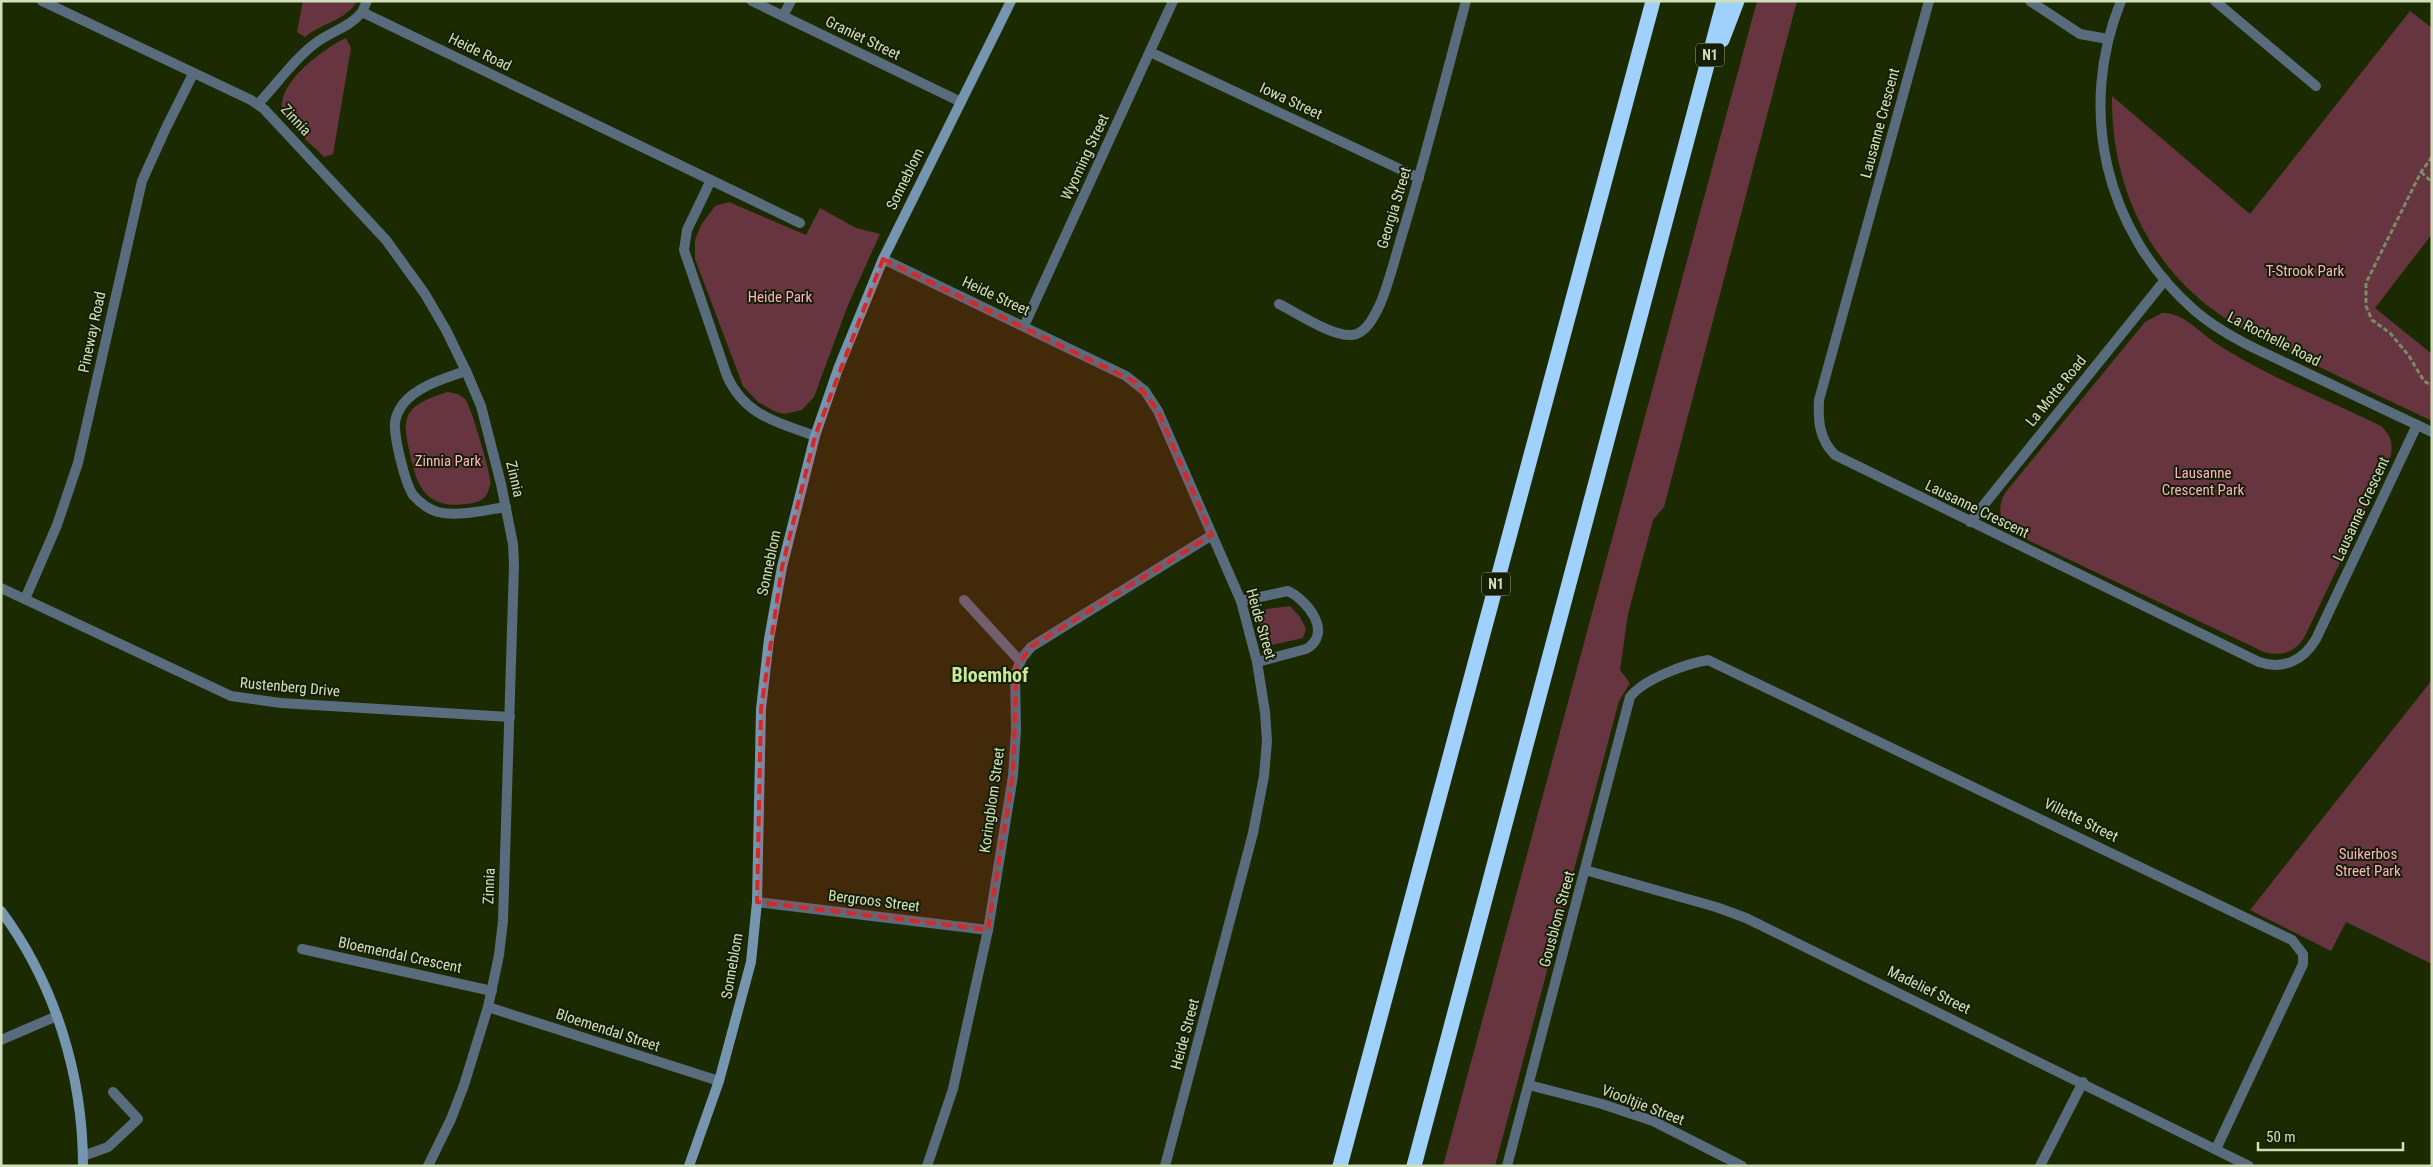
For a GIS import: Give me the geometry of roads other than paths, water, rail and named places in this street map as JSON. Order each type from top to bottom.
[{"type":"highway","name":"N1","points":[[1340,1166],[1653,1]]},
{"type":"highway","name":"N1","points":[[1414,1166],[1724,1]]},
{"type":"highway","points":[[1696,109],[1737,1]]},
{"type":"street","name":"Zinnia","points":[[42,1],[258,104],[386,240],[425,294],[466,371],[481,406],[506,507],[514,565],[503,921],[488,1007],[464,1085],[451,1119],[428,1166]]},
{"type":"street","points":[[258,104],[306,51],[328,35],[349,25],[362,12],[367,1]]},
{"type":"street","name":"Graniet Street","points":[[752,1],[961,102]]},
{"type":"street","points":[[783,16],[790,1]]},
{"type":"street","name":"Sonneblom","points":[[689,1166],[719,1081],[751,962],[757,902],[761,718],[769,639],[782,567],[815,436],[845,351],[883,259],[1011,1]]},
{"type":"street","name":"Wyoming Street","points":[[1024,326],[1173,1]]},
{"type":"street","name":"Georgia Street","points":[[1279,304],[1334,331],[1353,335],[1363,330],[1381,302],[1419,178],[1466,1]]},
{"type":"street","name":"Lausanne Crescent","points":[[1929,1],[1822,390],[1818,418],[1822,436],[1835,455],[2259,662],[2277,666],[2286,664],[2304,655],[2316,640],[2417,425]]},
{"type":"street","points":[[2030,1],[2080,34],[2108,38]]},
{"type":"street","name":"La Rochelle Road","points":[[2121,1],[2108,38],[2104,66],[2101,120],[2108,172],[2115,196],[2132,233],[2165,280],[2193,309],[2239,340],[2432,432]]},
{"type":"street","points":[[2215,1],[2316,86]]},
{"type":"street","name":"Heide Road","points":[[362,12],[800,223]]},
{"type":"street","name":"Iowa Street","points":[[1150,52],[1419,178]]},
{"type":"street","name":"Pineway Road","points":[[25,599],[57,525],[78,463],[142,181],[193,74]]},
{"type":"street","points":[[711,180],[687,230],[684,250],[727,376],[736,394],[751,410],[815,436]]},
{"type":"street","name":"Heide Street","points":[[883,259],[1126,376],[1145,391],[1158,411],[1241,601],[1257,662],[1265,712],[1267,741],[1264,776],[1253,834],[1165,1166]]},
{"type":"street","name":"La Motte Road","points":[[1970,522],[2165,280]]},
{"type":"street","points":[[466,371],[442,380],[411,396],[400,409],[395,430],[408,487],[420,502],[429,508],[445,513],[506,507]]},
{"type":"street","points":[[964,600],[1020,661],[1031,647],[1212,535]]},
{"type":"street","name":"Rustenberg Drive","points":[[1,588],[231,696],[281,703],[510,717]]},
{"type":"street","points":[[1241,601],[1288,591],[1305,602],[1315,617],[1319,630],[1313,645],[1257,662]]},
{"type":"street","name":"Koringblom Street","points":[[927,1166],[953,1089],[988,930],[1013,776],[1016,730],[1015,676],[1020,661]]},
{"type":"street","name":"Villette Street","points":[[1643,684],[1696,662],[1714,661],[2292,940],[2303,954],[2303,964],[2216,1149]]},
{"type":"street","name":"Gousblom Street","points":[[1507,1166],[1630,697],[1643,684]]},
{"type":"street","name":"Madelief Street","points":[[1585,870],[1716,906],[1746,918],[2083,1082],[2249,1166]]},
{"type":"street","name":"Bergroos Street","points":[[757,902],[988,930]]},
{"type":"street","points":[[1,911],[24,947],[57,1016],[75,1078],[83,1161],[108,1147],[138,1119],[113,1092]]},
{"type":"street","name":"Bloemendal Crescent","points":[[302,949],[492,991]]},
{"type":"street","name":"Bloemendal Street","points":[[488,1007],[719,1081]]},
{"type":"street","points":[[1,1040],[57,1016]]},
{"type":"street","points":[[2040,1166],[2083,1082]]},
{"type":"street","name":"Viooltjie Street","points":[[1529,1084],[1602,1104],[1653,1121],[1742,1166]]},
{"type":"district","name":"Bloemhof","points":[[990,675]]},
{"type":"park label","name":"T-Strook Park","points":[[2305,271]]},
{"type":"park label","name":"Heide Park","points":[[780,297]]},
{"type":"park label","name":"Zinnia Park","points":[[448,461]]},
{"type":"park label","name":"Lausanne Crescent Park","points":[[2203,482]]},
{"type":"park label","name":"Suikerbos Street Park","points":[[2368,862]]}]
